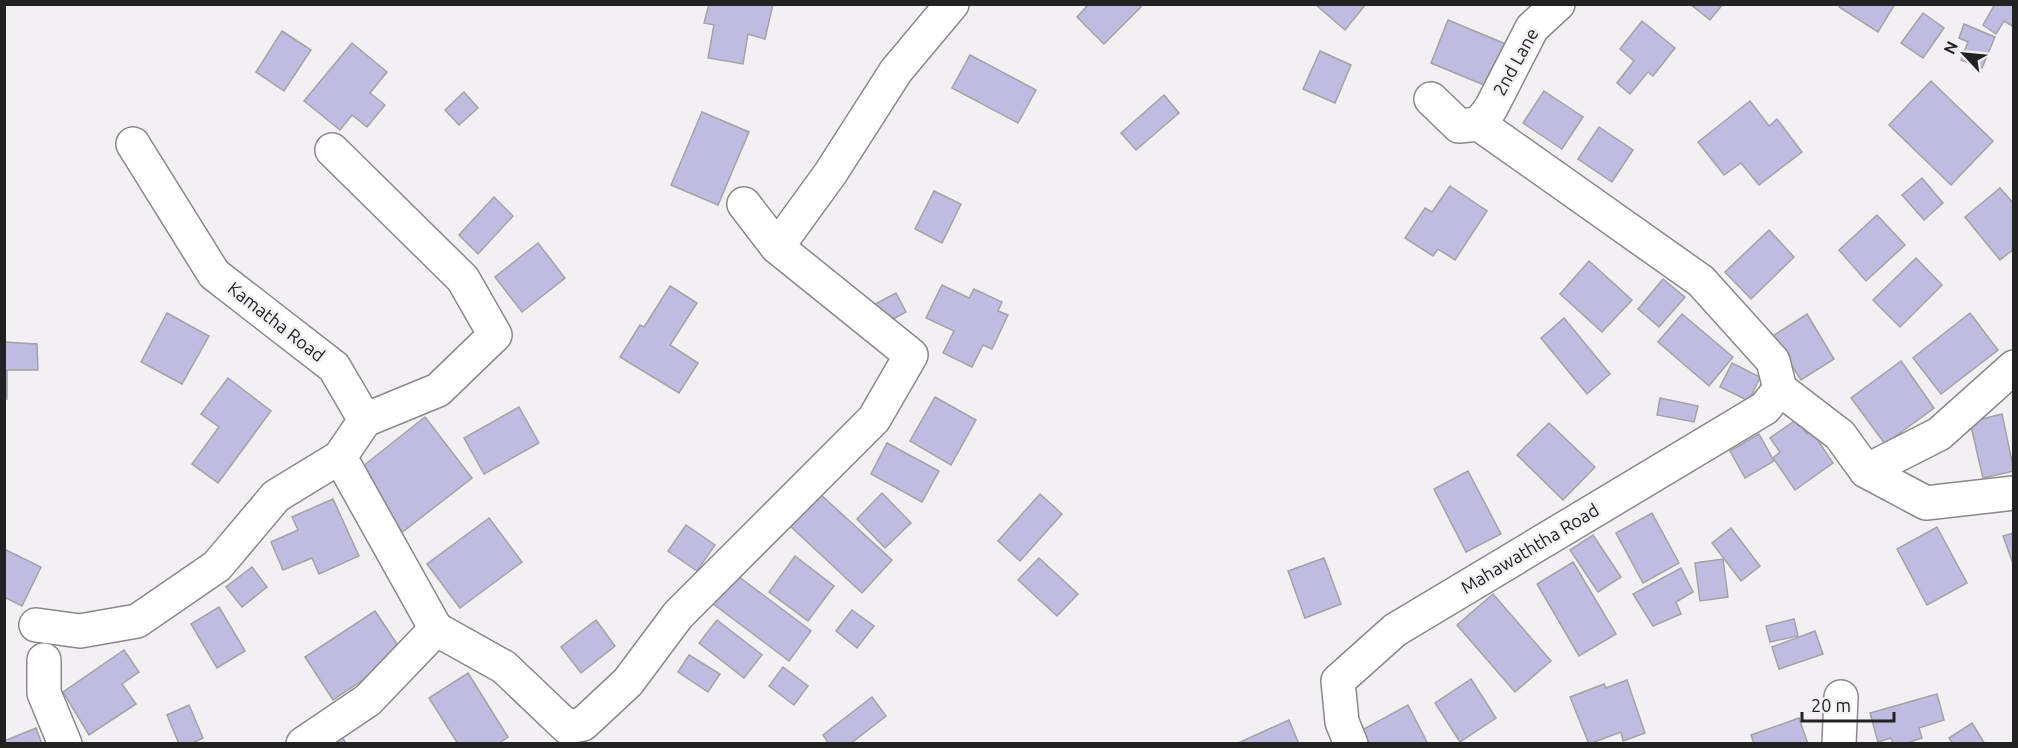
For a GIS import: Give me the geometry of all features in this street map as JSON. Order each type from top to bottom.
[{"type":"street","points":[[777,247],[830,174],[896,71],[952,4]]},
{"type":"street","name":"2nd Lane","points":[[1479,124],[1491,108],[1532,28],[1558,4]]},
{"type":"street","points":[[1431,99],[1459,126],[1479,124],[1701,281],[1773,361],[1780,389],[1840,435],[1866,471],[1926,503],[2013,493]]},
{"type":"street","name":"Kamatha Road","points":[[133,144],[214,274],[334,367],[365,420]]},
{"type":"street","points":[[36,626],[80,631],[137,621],[217,566],[276,496],[340,457],[365,420],[438,390],[495,334],[463,279],[332,150]]},
{"type":"street","points":[[340,457],[436,629],[504,667],[569,738],[628,682],[678,615],[874,419],[911,355],[777,247],[744,204]]},
{"type":"street","points":[[1866,471],[1939,434],[2013,367]]},
{"type":"street","name":"Mahawaththa Road","points":[[1351,744],[1342,722],[1338,681],[1395,630],[1765,408],[1780,389]]},
{"type":"street","points":[[303,744],[368,700],[436,629]]},
{"type":"street","points":[[44,660],[44,693],[65,744]]},
{"type":"street","points":[[1839,744],[1841,697]]},
{"type":"building","points":[[709,4],[773,4],[765,39],[748,34],[743,64],[708,58],[714,25],[704,23]]},
{"type":"building","points":[[1089,4],[1139,4],[1141,7],[1104,44],[1077,17]]},
{"type":"building","points":[[1315,4],[1366,4],[1345,30]]},
{"type":"building","points":[[1690,4],[1723,4],[1710,20]]},
{"type":"building","points":[[1840,4],[1895,4],[1878,32],[1839,7]]},
{"type":"building","points":[[1995,4],[2014,4],[2014,27],[2004,21],[1996,34],[1983,25]]},
{"type":"building","points":[[1923,13],[1944,28],[1923,58],[1901,43]]},
{"type":"building","points":[[1448,20],[1513,47],[1496,90],[1431,63]]},
{"type":"building","points":[[1642,21],[1675,48],[1653,76],[1648,72],[1630,94],[1617,83],[1634,61],[1620,49]]},
{"type":"building","points":[[1964,24],[1995,37],[1982,68],[1961,60],[1968,42],[1959,38]]},
{"type":"building","points":[[282,31],[311,50],[284,91],[256,72]]},
{"type":"building","points":[[352,43],[387,72],[370,93],[385,105],[367,127],[352,115],[340,130],[304,101]]},
{"type":"building","points":[[1320,51],[1351,65],[1335,103],[1303,89]]},
{"type":"building","points":[[970,55],[1036,90],[1018,123],[952,88]]},
{"type":"building","points":[[1931,81],[1993,141],[1951,185],[1889,125]]},
{"type":"building","points":[[1544,91],[1583,117],[1562,149],[1523,123]]},
{"type":"building","points":[[464,92],[478,108],[459,125],[445,110]]},
{"type":"building","points":[[1164,95],[1179,113],[1136,150],[1121,133]]},
{"type":"building","points":[[1750,101],[1769,126],[1777,119],[1802,152],[1759,185],[1741,163],[1724,175],[1698,142]]},
{"type":"building","points":[[702,112],[749,132],[718,205],[671,185]]},
{"type":"building","points":[[1599,127],[1633,150],[1612,182],[1578,159]]},
{"type":"building","points":[[1922,178],[1943,203],[1924,220],[1902,195]]},
{"type":"building","points":[[1450,186],[1487,211],[1455,260],[1438,249],[1433,256],[1405,238],[1425,208],[1432,212]]},
{"type":"building","points":[[2000,188],[2014,204],[2014,249],[2000,260],[1965,217]]},
{"type":"building","points":[[934,191],[961,204],[942,243],[915,229]]},
{"type":"building","points":[[494,197],[513,216],[478,254],[459,235]]},
{"type":"building","points":[[1877,215],[1905,245],[1866,281],[1839,250]]},
{"type":"building","points":[[1769,230],[1794,257],[1751,299],[1725,272]]},
{"type":"building","points":[[538,243],[565,278],[522,312],[495,277]]},
{"type":"building","points":[[1916,258],[1942,285],[1900,327],[1873,300]]},
{"type":"building","points":[[1589,261],[1632,300],[1602,332],[1560,294]]},
{"type":"building","points":[[1663,279],[1685,297],[1659,327],[1638,309]]},
{"type":"building","points":[[942,285],[969,298],[974,289],[1002,302],[998,311],[1008,315],[992,349],[983,345],[972,367],[943,353],[954,331],[926,318]]},
{"type":"building","points":[[670,286],[697,303],[670,345],[698,363],[679,393],[620,357],[640,325],[644,327]]},
{"type":"building","points":[[896,293],[906,312],[886,323],[875,304]]},
{"type":"building","points":[[167,313],[209,336],[182,384],[141,362]]},
{"type":"building","points":[[1970,313],[1998,350],[1941,394],[1913,358]]},
{"type":"building","points":[[1682,314],[1733,357],[1709,386],[1658,342]]},
{"type":"building","points":[[1807,314],[1834,359],[1801,380],[1773,336]]},
{"type":"building","points":[[1564,318],[1610,374],[1587,394],[1541,338]]},
{"type":"building","points":[[4,342],[37,344],[38,370],[7,370],[7,399],[4,399]]},
{"type":"building","points":[[1901,361],[1934,408],[1885,444],[1851,398]]},
{"type":"building","points":[[1732,363],[1760,377],[1749,401],[1720,387]]},
{"type":"building","points":[[228,378],[271,411],[218,483],[192,464],[219,427],[201,414]]},
{"type":"building","points":[[935,397],[976,420],[951,465],[910,441]]},
{"type":"building","points":[[1660,398],[1698,406],[1694,422],[1657,415]]},
{"type":"building","points":[[519,407],[539,443],[484,474],[464,438]]},
{"type":"building","points":[[2002,414],[2014,471],[1983,478],[1970,422]]},
{"type":"building","points":[[425,417],[472,478],[400,534],[353,474]]},
{"type":"building","points":[[1797,419],[1807,434],[1811,430],[1833,463],[1795,490],[1773,458],[1780,452],[1770,438]]},
{"type":"building","points":[[1549,423],[1595,467],[1563,500],[1517,455]]},
{"type":"building","points":[[1759,434],[1774,461],[1745,478],[1730,451]]},
{"type":"building","points":[[887,443],[939,471],[922,502],[871,474]]},
{"type":"building","points":[[1468,471],[1501,534],[1466,552],[1434,489]]},
{"type":"building","points":[[819,493],[892,560],[862,593],[789,525]]},
{"type":"building","points":[[882,493],[911,523],[885,548],[857,519]]},
{"type":"building","points":[[1040,494],[1062,514],[1020,561],[998,541]]},
{"type":"building","points":[[333,499],[359,556],[319,574],[312,558],[283,570],[271,542],[298,530],[292,517]]},
{"type":"building","points":[[1652,513],[1679,563],[1643,583],[1616,533]]},
{"type":"building","points":[[489,518],[522,562],[460,608],[427,564]]},
{"type":"building","points":[[686,525],[715,545],[697,571],[668,551]]},
{"type":"building","points":[[1937,527],[1967,583],[1927,605],[1897,549]]},
{"type":"building","points":[[1731,528],[1760,566],[1741,581],[1712,543]]},
{"type":"building","points":[[2014,533],[2014,566],[2003,536]]},
{"type":"building","points":[[1593,535],[1621,577],[1598,592],[1570,550]]},
{"type":"building","points":[[4,549],[41,567],[22,606],[4,597]]},
{"type":"building","points":[[795,556],[834,586],[808,621],[769,592]]},
{"type":"building","points":[[1039,558],[1078,594],[1057,616],[1018,580]]},
{"type":"building","points":[[1324,558],[1341,604],[1305,618],[1288,571]]},
{"type":"building","points":[[1723,559],[1728,597],[1700,601],[1695,563]]},
{"type":"building","points":[[1573,562],[1616,634],[1579,656],[1537,584]]},
{"type":"building","points":[[252,567],[267,587],[242,607],[226,587]]},
{"type":"building","points":[[1681,568],[1693,592],[1676,602],[1681,614],[1653,626],[1633,594]]},
{"type":"building","points":[[734,573],[811,631],[789,661],[712,603]]},
{"type":"building","points":[[1493,594],[1551,661],[1515,692],[1457,625]]},
{"type":"building","points":[[219,607],[245,651],[217,668],[191,624]]},
{"type":"building","points":[[852,610],[874,626],[857,648],[836,631]]},
{"type":"building","points":[[375,611],[403,653],[333,700],[305,657]]},
{"type":"building","points":[[1794,619],[1798,636],[1770,642],[1766,626]]},
{"type":"building","points":[[596,620],[615,646],[581,673],[561,647]]},
{"type":"building","points":[[717,620],[762,655],[744,678],[699,643]]},
{"type":"building","points":[[1815,631],[1823,654],[1779,669],[1772,647]]},
{"type":"building","points":[[124,650],[139,672],[122,684],[136,704],[89,735],[63,692]]},
{"type":"building","points":[[689,655],[720,674],[708,692],[678,672]]},
{"type":"building","points":[[783,667],[808,686],[794,705],[769,686]]},
{"type":"building","points":[[468,673],[508,737],[498,744],[458,744],[429,698]]},
{"type":"building","points":[[1471,679],[1496,718],[1460,742],[1435,703]]},
{"type":"building","points":[[1627,680],[1645,733],[1623,741],[1621,732],[1589,744],[1570,697],[1604,684],[1606,688]]},
{"type":"building","points":[[1937,694],[1944,720],[1919,728],[1922,738],[1904,744],[1893,744],[1891,738],[1878,742],[1870,713]]},
{"type":"building","points":[[872,697],[886,716],[850,744],[829,744],[823,735]]},
{"type":"building","points":[[189,705],[203,738],[190,744],[179,744],[167,715]]},
{"type":"building","points":[[1408,705],[1428,744],[1369,744],[1362,730]]},
{"type":"building","points":[[1799,718],[1808,744],[1754,744],[1751,735]]},
{"type":"building","points":[[1289,720],[1299,744],[1236,744]]},
{"type":"building","points":[[1972,723],[1985,744],[1953,744],[1949,738]]},
{"type":"building","points":[[36,728],[42,744],[4,744],[4,741]]},
{"type":"building","points":[[342,736],[346,744],[328,744]]}]
